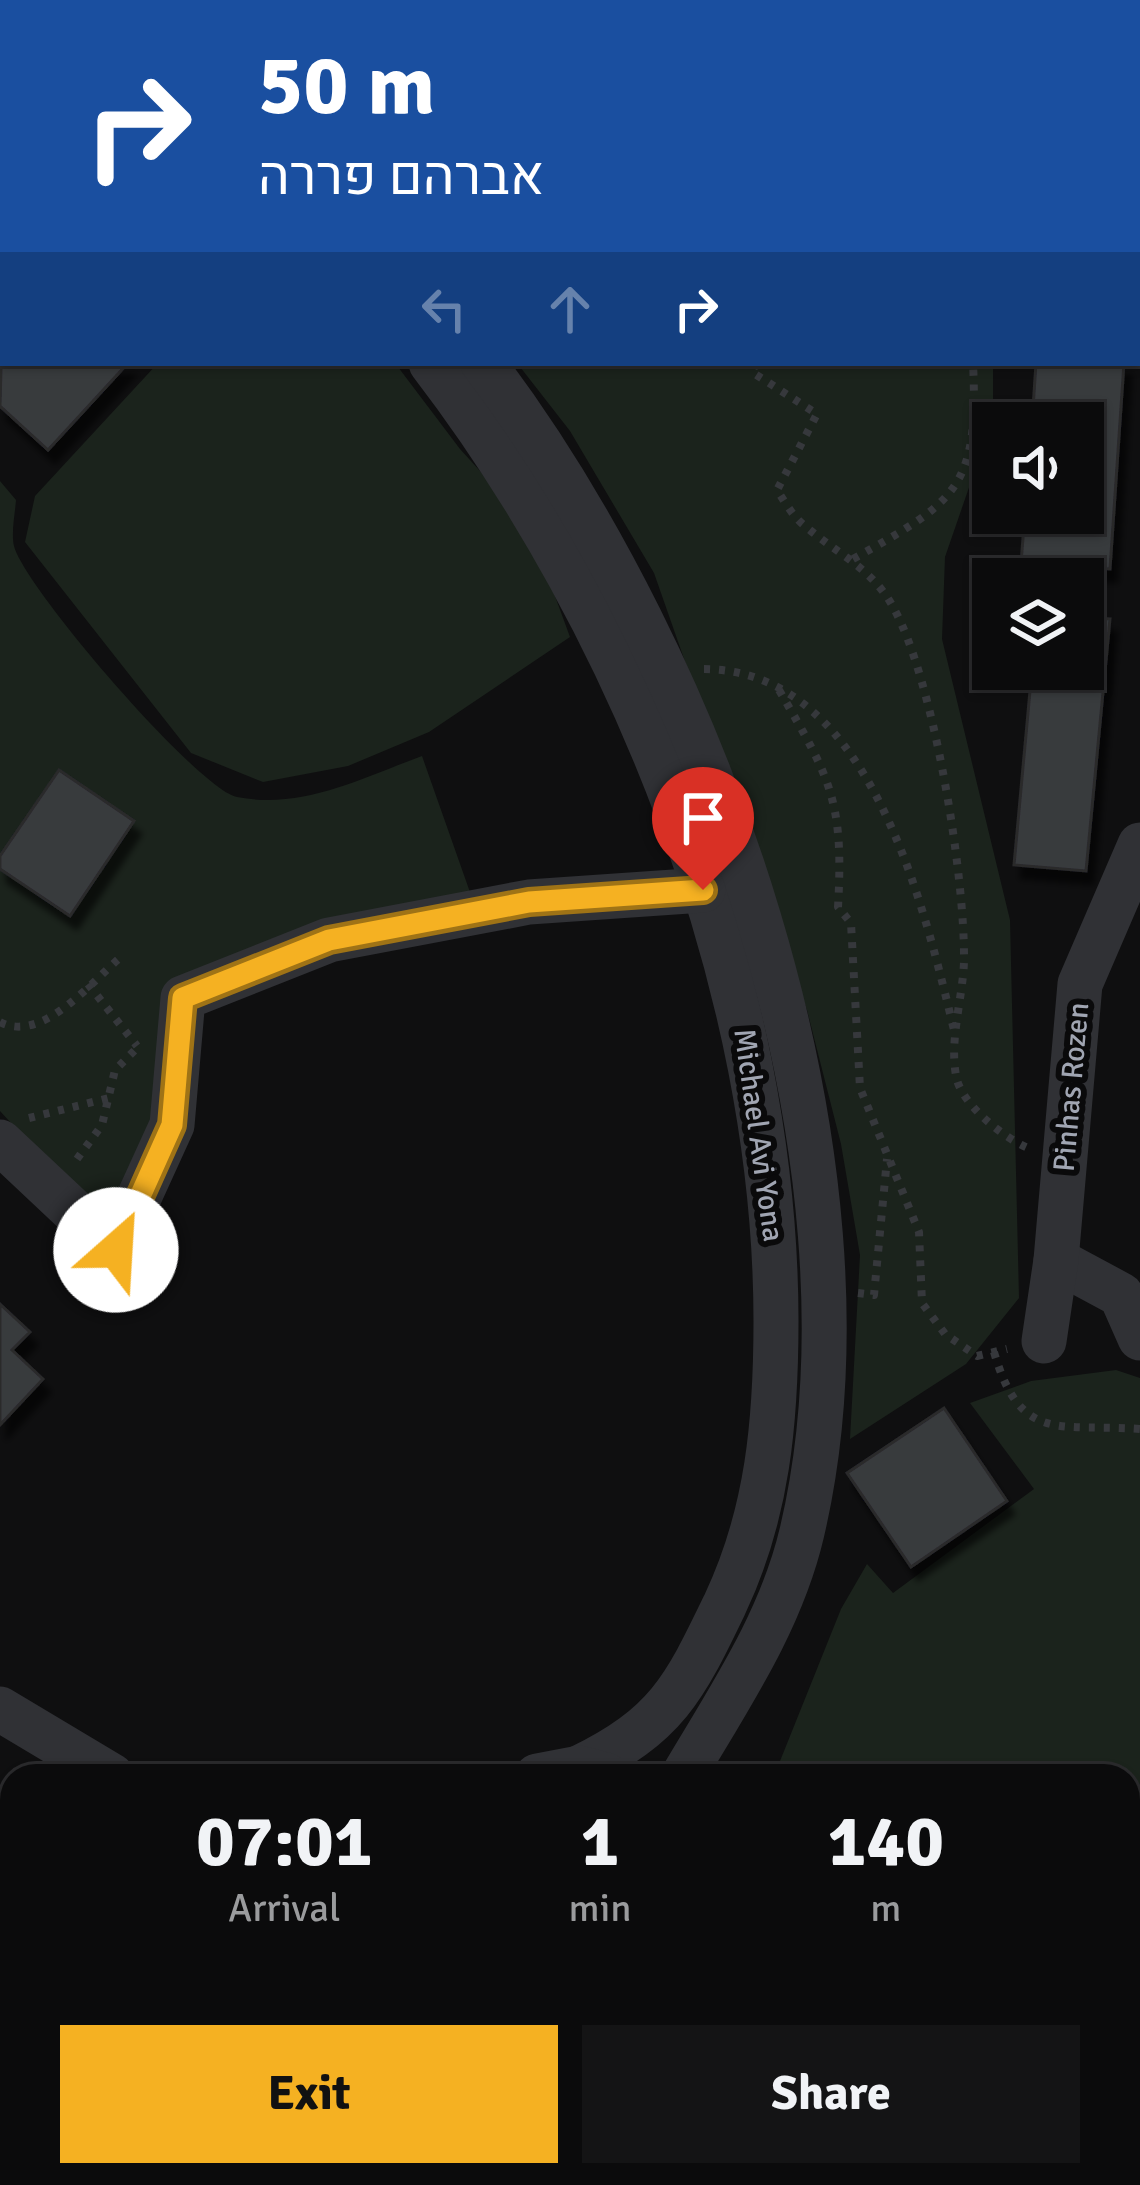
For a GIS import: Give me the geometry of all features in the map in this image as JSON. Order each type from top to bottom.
[{"type":"street","name":"Michael Avi Yona","points":[[433,366],[491,441],[543,525],[655,762],[703,890],[749,1040],[769,1161],[776,1249],[776,1422],[751,1537],[696,1665],[660,1718],[631,1742],[591,1764]]},
{"type":"street","name":"Michael Avi Yona","points":[[485,366],[583,509],[662,673],[759,919],[793,1036],[814,1162],[821,1288],[821,1432],[801,1536],[781,1596],[737,1691],[691,1764]]},
{"type":"street","name":"Pinhas Rozen","points":[[1044,1341],[1056,1260],[1080,984],[1140,845]]},
{"type":"street","points":[[8,1134],[47,1190],[116,1250],[172,1125],[183,998],[329,940],[529,902],[703,890]]},
{"type":"street","points":[[1056,1260],[1121,1295],[1140,1338]]},
{"type":"street","points":[[0,1709],[92,1764]]},
{"type":"path","points":[[755,366],[752,372],[817,413],[777,490],[802,524],[853,559],[892,605],[945,780],[964,959],[957,1082],[1012,1142],[1065,1162]]},
{"type":"path","points":[[853,559],[932,515],[957,487],[973,447],[973,366]]},
{"type":"path","points":[[662,673],[740,669],[818,719],[873,789],[904,848],[957,1041]]},
{"type":"path","points":[[779,690],[830,776],[842,845],[838,908],[851,923],[860,1088],[919,1232],[922,1303],[945,1334],[977,1356],[1044,1341]]},
{"type":"path","points":[[0,1022],[13,1028],[42,1023],[121,956]]},
{"type":"path","points":[[88,984],[138,1047]]},
{"type":"path","points":[[47,1190],[102,1126],[116,1070],[138,1047],[182,1029]]},
{"type":"path","points":[[8,1134],[45,1111],[109,1098]]},
{"type":"path","points":[[821,1288],[874,1295],[887,1156]]},
{"type":"path","points":[[994,1352],[1006,1394],[1038,1420],[1067,1428],[1140,1429]]},
{"type":"shaded area","points":[[155,366],[397,366],[460,449],[529,525],[570,637],[429,732],[348,766],[263,782],[191,753],[25,542],[35,496]]},
{"type":"shaded area","points":[[519,366],[993,366],[993,402],[972,402],[972,479],[945,557],[942,639],[1010,920],[1019,1298],[966,1364],[850,1439],[860,1255],[841,1144],[807,1010],[654,573],[570,431]]},
{"type":"shaded area","points":[[0,481],[16,500],[13,541],[25,568],[79,642],[188,761],[237,797],[261,800],[331,790],[422,756],[471,895],[162,1005],[162,1090],[138,1155],[102,1223],[0,1111]]},
{"type":"shaded area","points":[[1116,1370],[1140,1378],[1140,1764],[779,1764],[841,1609],[867,1564],[893,1593],[1034,1489],[970,1403],[1031,1381]]},
{"type":"building","points":[[1,366],[125,366],[48,450],[0,406]]},
{"type":"building","points":[[1,366],[125,366],[48,450],[0,406]]},
{"type":"building","points":[[1036,366],[1124,366],[1110,569],[1104,569],[1104,558],[1021,558],[1023,534],[1104,534],[1104,402],[1033,402]]},
{"type":"building","points":[[1104,619],[1110,619],[1104,682]]},
{"type":"building","points":[[1030,690],[1103,690],[1086,871],[1014,865]]},
{"type":"building","points":[[59,770],[134,821],[70,916],[0,869],[0,856]]},
{"type":"building","points":[[0,1304],[30,1332],[12,1350],[43,1379],[0,1425]]},
{"type":"building","points":[[944,1408],[1007,1501],[911,1567],[847,1473]]},
{"type":"route","points":[[116,1250],[172,1125],[183,998],[329,940],[529,902],[703,890]]}]
